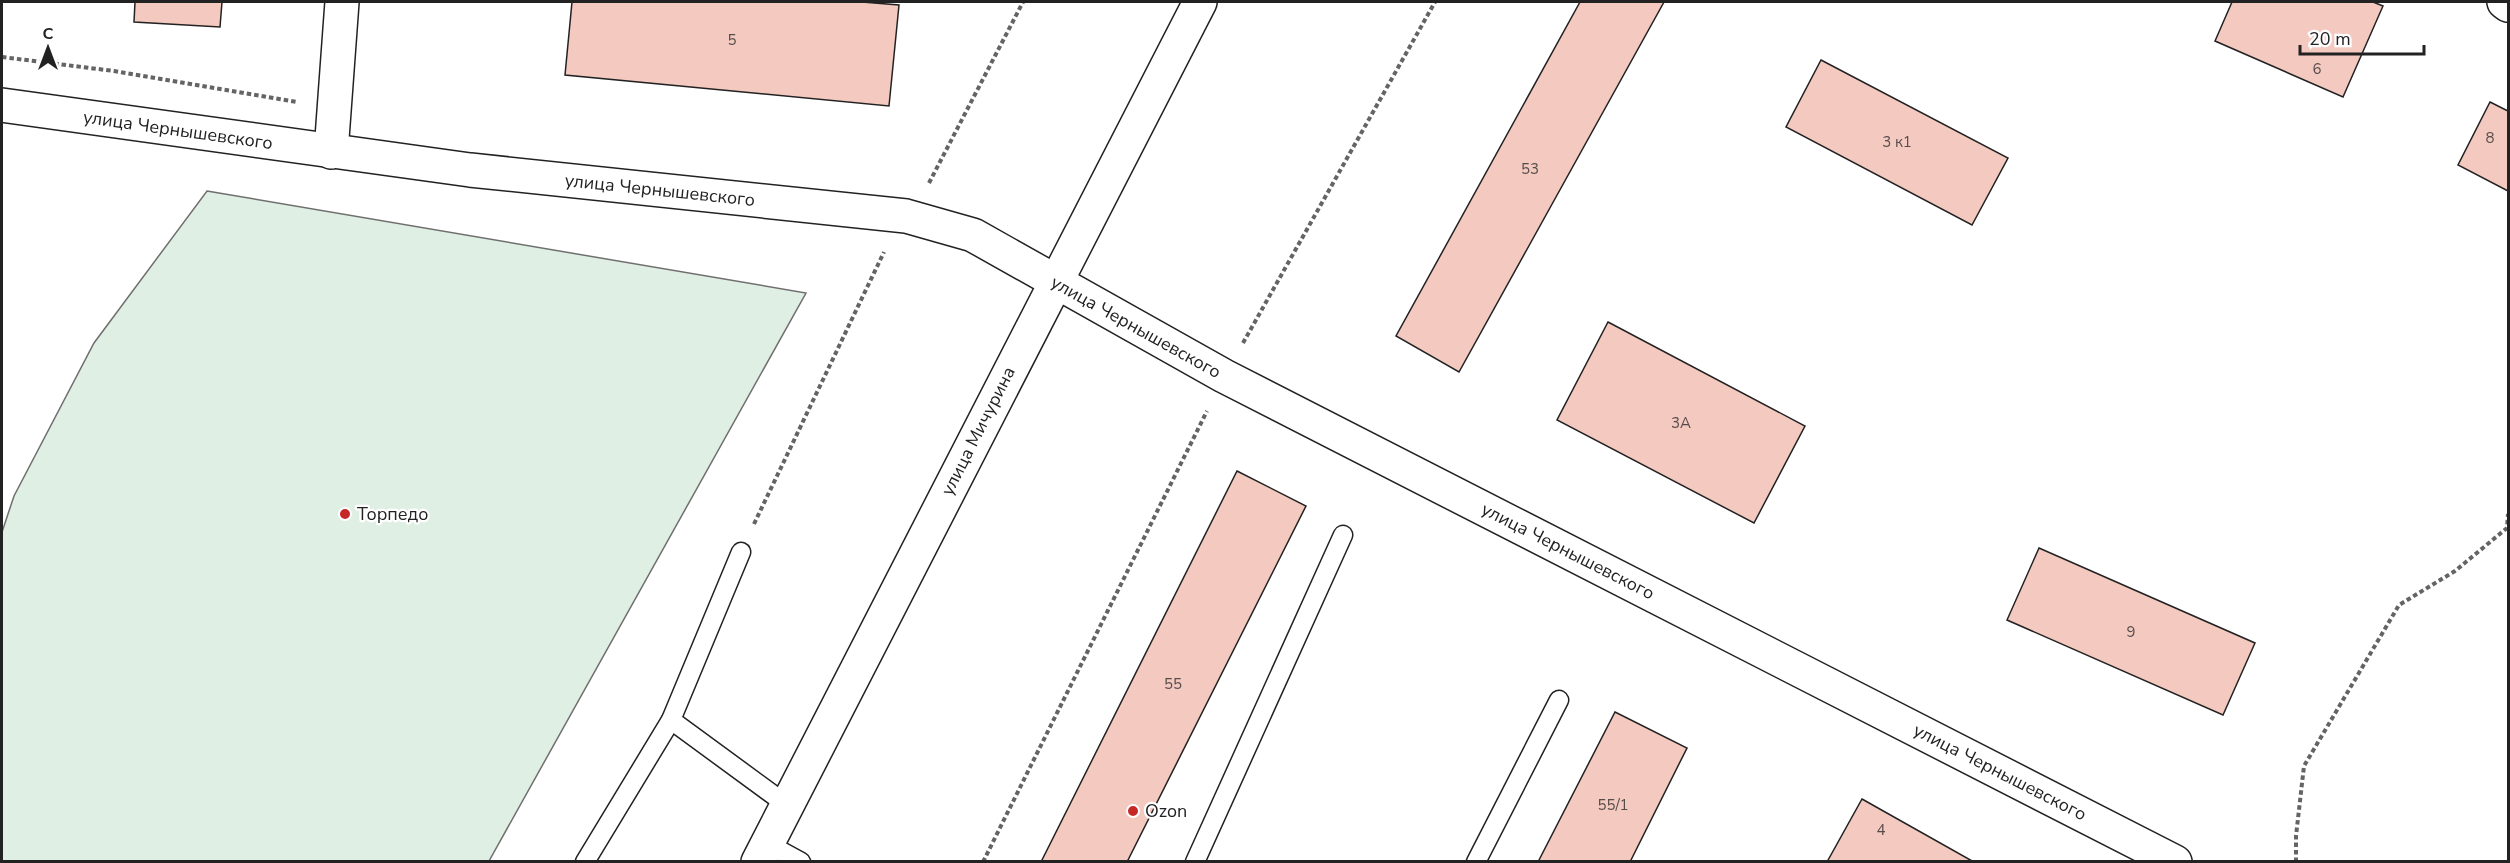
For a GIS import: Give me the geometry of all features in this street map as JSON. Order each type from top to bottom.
[{"type":"street","points":[[331,152],[342,2]]},
{"type":"street","name":"улица Мичурина","points":[[763,853],[1200,2]]},
{"type":"street","points":[[2504,2],[2508,4]]},
{"type":"street","name":"улица Чернышевского","points":[[2,105],[470,170],[906,216],[973,235],[1224,376],[2175,861]]},
{"type":"lane","points":[[1195,861],[1343,535]]},
{"type":"lane","points":[[585,861],[671,720],[741,552]]},
{"type":"lane","points":[[1476,861],[1559,700]]},
{"type":"lane","points":[[671,720],[787,805]]},
{"type":"lane","points":[[763,853],[801,861]]},
{"type":"path","points":[[927,186],[1023,2]]},
{"type":"path","points":[[983,861],[1224,376],[1435,2]]},
{"type":"path","points":[[2,57],[114,71],[334,108]]},
{"type":"path","points":[[741,552],[887,246]]},
{"type":"path","points":[[2296,861],[2296,836],[2304,766],[2399,605],[2456,571],[2507,528],[2508,514]]},
{"type":"green space","name":"Торпедо","points":[[207,191],[806,293],[489,861],[2,861],[2,532],[14,496],[94,343]]},
{"type":"building","points":[[135,2],[222,2],[220,27],[134,22]]},
{"type":"building","points":[[572,2],[862,2],[899,5],[889,106],[565,75]]},
{"type":"building","points":[[1580,2],[1664,2],[1459,372],[1396,336]]},
{"type":"building","points":[[2232,2],[2373,2],[2383,6],[2343,97],[2215,41]]},
{"type":"building","points":[[1821,60],[2008,158],[1972,225],[1786,127]]},
{"type":"building","points":[[2490,102],[2508,111],[2508,191],[2458,165]]},
{"type":"building","points":[[1608,322],[1805,426],[1754,523],[1557,420]]},
{"type":"building","points":[[1237,471],[1306,506],[1127,862],[1041,862]]},
{"type":"building","points":[[2039,548],[2255,643],[2223,715],[2007,620]]},
{"type":"building","points":[[1615,712],[1687,748],[1630,862],[1538,862]]},
{"type":"building","points":[[1862,799],[1974,862],[1827,862]]},
{"type":"place","name":"Торпедо","points":[[345,514]]},
{"type":"place","name":"Ozon","points":[[1133,811]]}]
